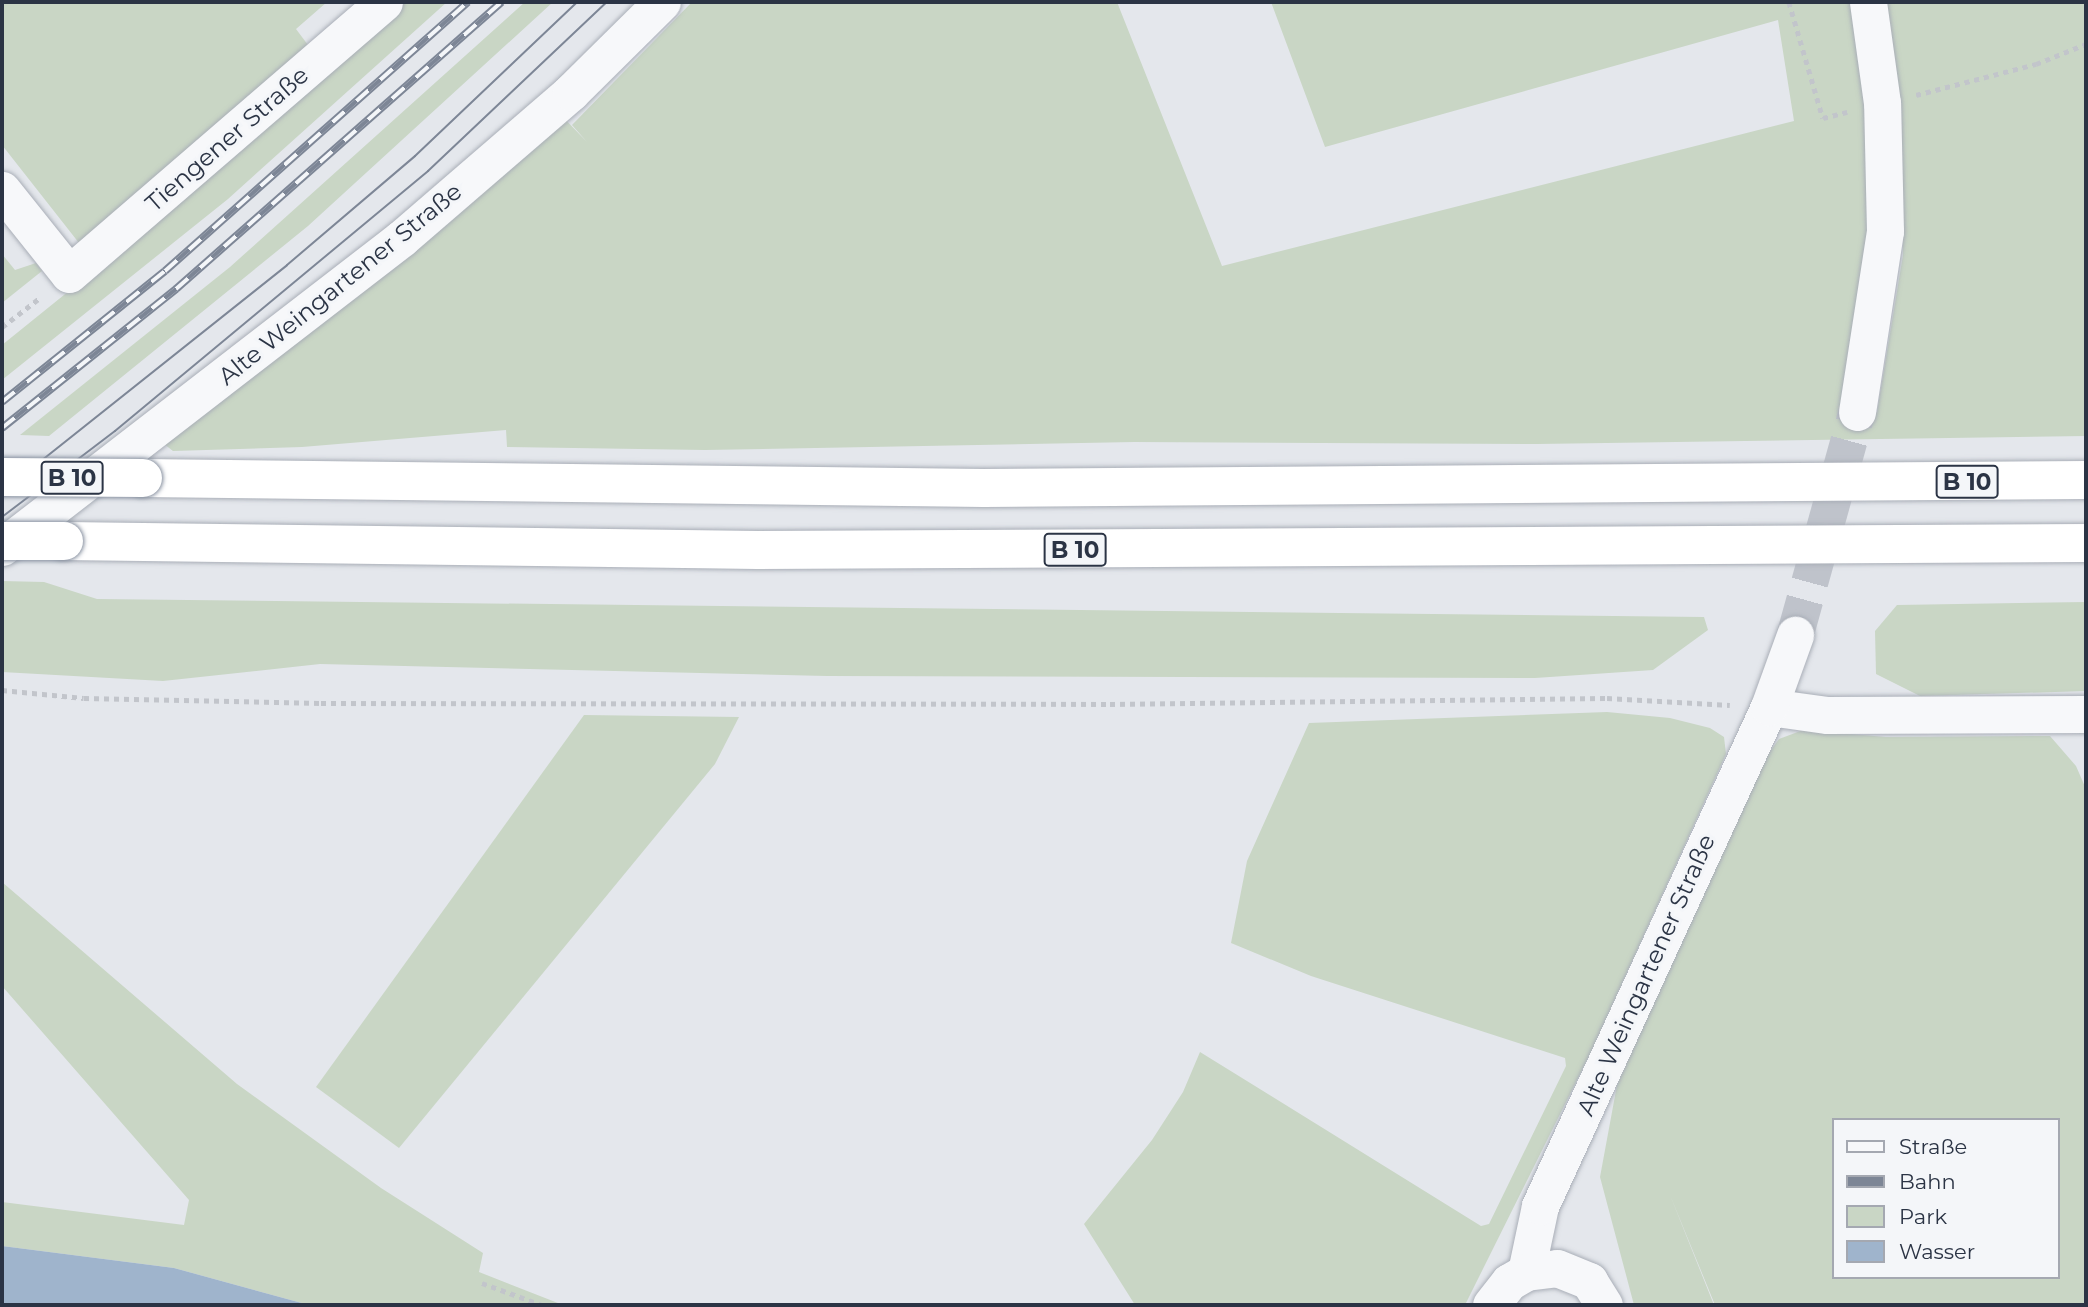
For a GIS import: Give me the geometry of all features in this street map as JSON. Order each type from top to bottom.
[{"type":"highway","points":[[1848,483],[2086,456]]},
{"type":"highway","name":"B 10","points":[[2,477],[888,488],[2086,480]]},
{"type":"highway","name":"B 10","points":[[2,544],[65,541],[758,551],[2086,543]]},
{"type":"street","name":"Tiengener Straße","points":[[69,274],[384,2]]},
{"type":"street","name":"Alte Weingartener Straße","points":[[2,544],[412,230],[571,92],[662,2]]},
{"type":"street","points":[[1857,412],[1885,231],[1882,103],[1868,2]]},
{"type":"street","points":[[2,190],[69,274]]},
{"type":"street","name":"Alte Weingartener Straße","points":[[1526,1272],[1540,1206],[1769,707],[1795,635]]},
{"type":"street","points":[[1769,707],[1828,715],[2086,714]]},
{"type":"street","points":[[1491,1305],[1509,1282],[1526,1272],[1573,1271],[1589,1281],[1604,1305]]},
{"type":"path","points":[[1789,2],[1822,118],[2036,64],[2086,44]]},
{"type":"path","points":[[2,327],[69,274]]},
{"type":"path","points":[[2,690],[84,698],[321,703],[1110,704],[1606,698],[1769,707]]},
{"type":"path","points":[[482,1283],[542,1305]]},
{"type":"green space","points":[[2,2],[327,2],[296,29],[308,45],[79,243],[2,145]]},
{"type":"green space","points":[[406,2],[447,2],[228,199],[2,380],[2,345],[225,165]]},
{"type":"green space","points":[[525,2],[553,2],[308,226],[49,436],[20,435],[230,267]]},
{"type":"green space","points":[[692,2],[1117,2],[1222,266],[1794,121],[1778,20],[1325,147],[1271,2],[1851,2],[1868,128],[1868,266],[1857,412],[1877,412],[1903,255],[1901,106],[1884,2],[2086,2],[2086,436],[1537,444],[1134,442],[705,450],[507,447],[506,430],[302,447],[173,451],[164,444],[559,113],[587,142],[572,125]]},
{"type":"green space","points":[[2,254],[15,270],[36,263],[42,271],[2,303]]},
{"type":"green space","points":[[2,581],[44,582],[97,599],[1704,617],[1708,630],[1653,670],[1535,678],[827,676],[320,664],[163,681],[2,672]]},
{"type":"green space","points":[[2086,602],[2086,691],[1920,696],[1876,674],[1875,631],[1897,605]]},
{"type":"green space","points":[[1607,712],[1670,718],[1710,728],[1724,737],[1726,754],[1590,1054],[1465,1305],[1135,1305],[1084,1224],[1152,1140],[1183,1092],[1200,1052],[1481,1226],[1489,1224],[1566,1066],[1565,1058],[1311,976],[1231,943],[1247,861],[1309,723]]},
{"type":"green space","points":[[584,715],[739,717],[715,764],[399,1148],[316,1087]]},
{"type":"green space","points":[[1803,730],[1886,737],[2050,736],[2076,766],[2086,789],[2086,1305],[1715,1305],[1670,1195],[1714,1305],[1634,1305],[1600,1177],[1617,1085],[1756,771],[1779,739]]},
{"type":"green space","points":[[2,882],[237,1084],[381,1188],[483,1253],[479,1272],[563,1305],[309,1305],[174,1268],[2,1246],[2,1202],[184,1225],[189,1200],[2,986]]},
{"type":"water","points":[[2,1246],[174,1268],[309,1305],[2,1305]]},
{"type":"tunnel","points":[[1795,635],[1857,412]]},
{"type":"tram line","points":[[2,492],[287,265],[415,156],[577,2]]},
{"type":"tram line","points":[[2,517],[115,431],[428,171],[607,2]]},
{"type":"railway","points":[[2,402],[165,271],[468,2]]},
{"type":"railway","points":[[2,428],[176,289],[501,2]]}]
